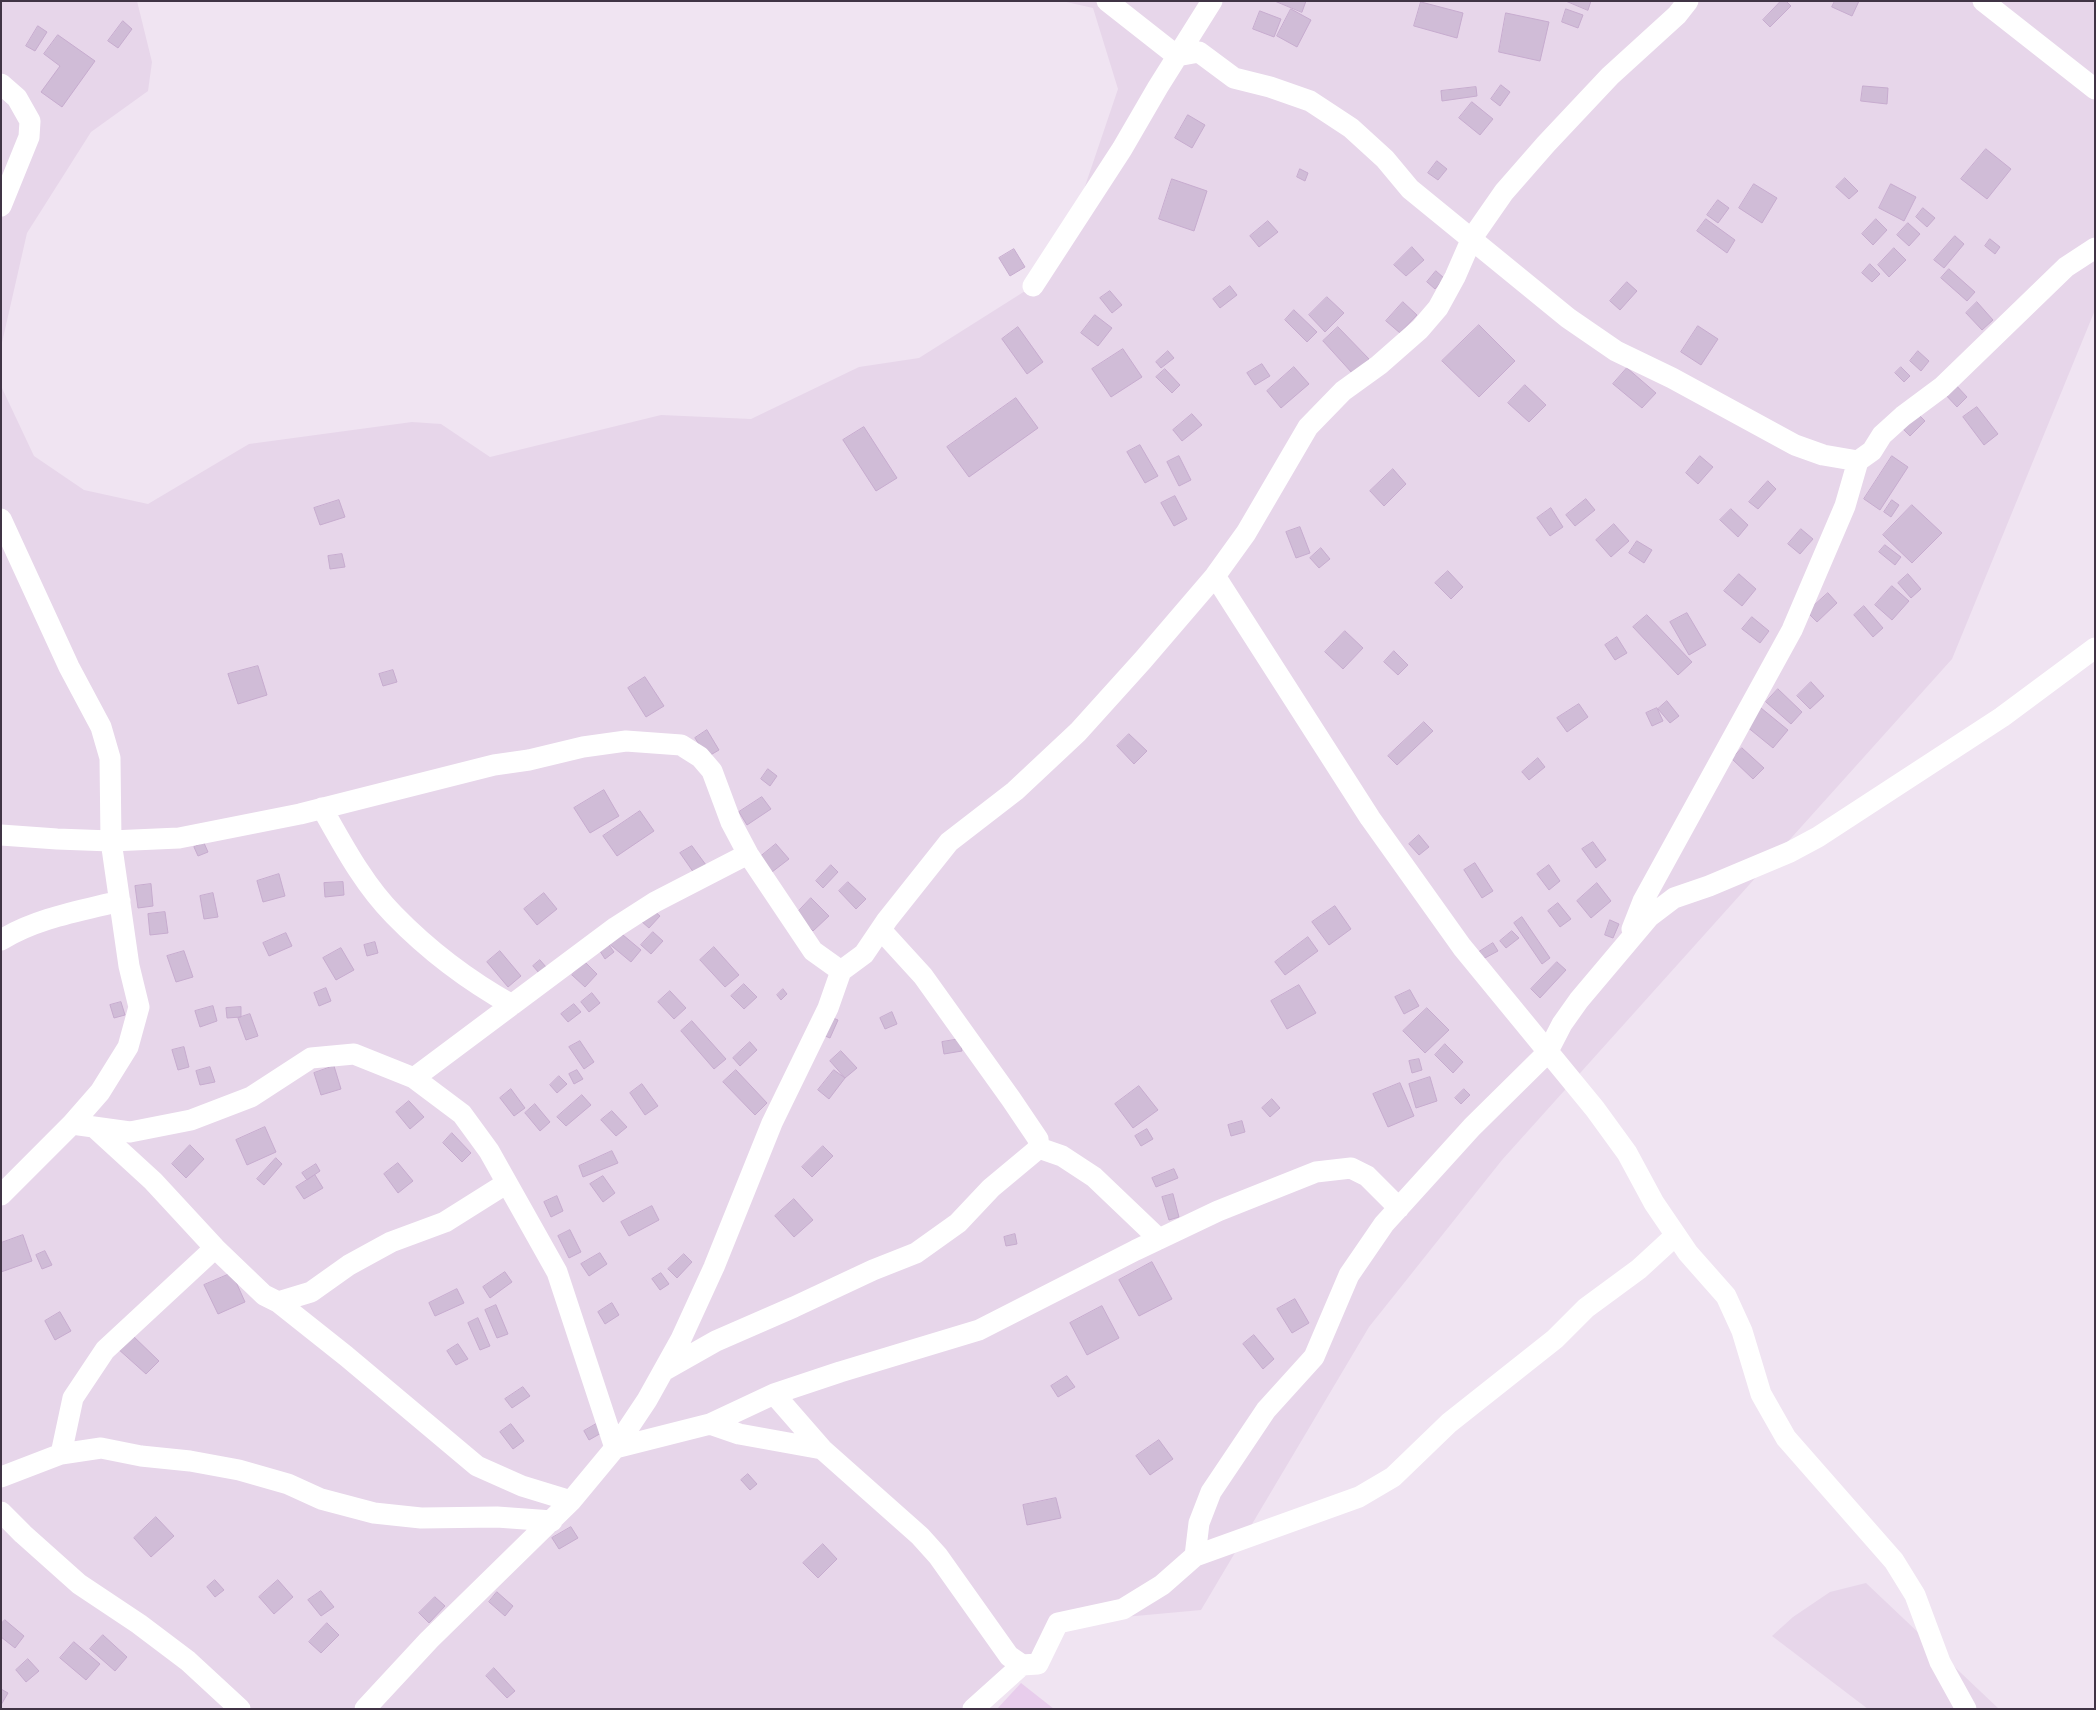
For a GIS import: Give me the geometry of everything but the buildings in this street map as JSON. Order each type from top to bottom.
[{"type":"street","points":[[1107,1],[1177,56],[1199,52],[1234,78],[1270,87],[1310,101],[1351,128],[1385,159],[1393,172],[1410,189],[1568,318],[1616,351],[1672,378],[1795,445],[1823,455],[1858,461]]},
{"type":"street","points":[[1033,286],[1122,150],[1177,56],[1212,1]]},
{"type":"street","points":[[365,1709],[429,1640],[571,1502],[615,1448],[681,1339],[714,1267],[772,1123],[828,1008],[841,971],[864,954],[949,842],[1014,791],[1078,732],[1215,576],[1246,533],[1308,427],[1343,391],[1378,365],[1420,329],[1438,308],[1455,277],[1472,238],[1504,192],[1559,129],[1610,76],[1677,15],[1688,1]]},
{"type":"street","points":[[1983,1],[2095,89]]},
{"type":"street","points":[[1,84],[17,98],[30,121],[29,137],[1,206]]},
{"type":"street","points":[[1626,943],[1643,902],[1792,630],[1845,506],[1858,461],[1872,450],[1882,435],[1903,416],[1942,387],[2066,267],[2095,248]]},
{"type":"street","points":[[1,519],[69,668],[101,727],[110,758],[111,841],[129,966],[139,1007],[128,1047],[100,1092],[72,1124],[1,1194]]},
{"type":"street","points":[[1215,576],[1370,818],[1462,947],[1547,1053],[1595,1109],[1627,1153],[1654,1203],[1676,1235],[1704,1272],[1726,1296],[1742,1331],[1761,1394],[1786,1438],[1894,1561],[1910,1586],[1927,1624],[1940,1662],[1966,1709]]},
{"type":"street","points":[[1195,1556],[1199,1523],[1211,1492],[1266,1410],[1314,1357],[1349,1275],[1384,1224],[1472,1127],[1547,1053],[1562,1024],[1579,1000],[1649,917],[1668,902],[1781,856],[1818,837],[2002,717],[2095,648]]},
{"type":"street","points":[[1,835],[56,840],[111,841],[179,838],[322,808],[494,765],[529,760],[583,748],[626,741],[680,745],[700,757],[712,771],[731,822],[748,854],[813,951],[841,971]]},
{"type":"street","points":[[322,808],[346,850],[394,915],[451,966],[477,985],[512,1005]]},
{"type":"street","points":[[414,1078],[624,922],[655,902],[748,854]]},
{"type":"street","points":[[1,940],[56,916],[120,901]]},
{"type":"street","points":[[663,1370],[716,1341],[794,1308],[873,1270],[916,1253],[958,1223],[991,1188],[1038,1148],[1038,1139],[923,976],[881,930]]},
{"type":"street","points":[[72,1124],[130,1132],[192,1120],[251,1096],[311,1058],[354,1054],[414,1078],[462,1114],[489,1151],[557,1272],[615,1448]]},
{"type":"street","points":[[94,1127],[152,1181],[215,1248],[264,1294],[278,1302],[477,1466],[522,1486],[571,1502]]},
{"type":"street","points":[[1038,1148],[1062,1156],[1094,1177],[1159,1239]]},
{"type":"street","points":[[615,1448],[710,1424],[774,1394],[979,1330],[1218,1211],[1316,1172],[1351,1168],[1367,1176],[1399,1208]]},
{"type":"street","points":[[278,1302],[311,1292],[349,1265],[391,1242],[445,1222],[507,1183]]},
{"type":"street","points":[[774,1394],[822,1449],[920,1536],[938,1556],[1009,1656],[1022,1665],[1038,1664],[1058,1622],[1123,1609],[1162,1585],[1195,1556],[1359,1497],[1393,1477],[1449,1424],[1555,1339],[1586,1308],[1639,1269],[1676,1235]]},
{"type":"street","points":[[62,1454],[73,1398],[105,1350],[215,1248]]},
{"type":"street","points":[[710,1424],[739,1434],[822,1449]]},
{"type":"street","points":[[1,1477],[62,1454],[101,1448],[141,1456],[190,1461],[230,1468],[288,1484],[320,1499],[374,1513],[421,1518],[497,1517],[552,1521]]},
{"type":"street","points":[[1,1512],[79,1584],[139,1624],[188,1661],[240,1709]]},
{"type":"street","points":[[973,1709],[1022,1665]]},
{"type":"shaded area","points":[[1,1],[137,1],[152,62],[148,91],[91,132],[27,233],[1,347]]},
{"type":"shaded area","points":[[1062,1],[2095,1],[2095,310],[1952,659],[1502,1160],[1369,1327],[1201,1610],[1059,1623],[987,1709],[1,1709],[1,386],[34,456],[84,490],[148,504],[249,444],[412,422],[441,424],[490,457],[661,415],[751,419],[859,367],[919,358],[1033,286],[1080,201],[1118,89],[1093,8]]},
{"type":"shaded area","points":[[1866,1583],[1999,1709],[1868,1709],[1772,1636],[1793,1617],[1830,1592]]},
{"type":"shaded area","points":[[1021,1683],[1054,1709],[997,1709]]}]
